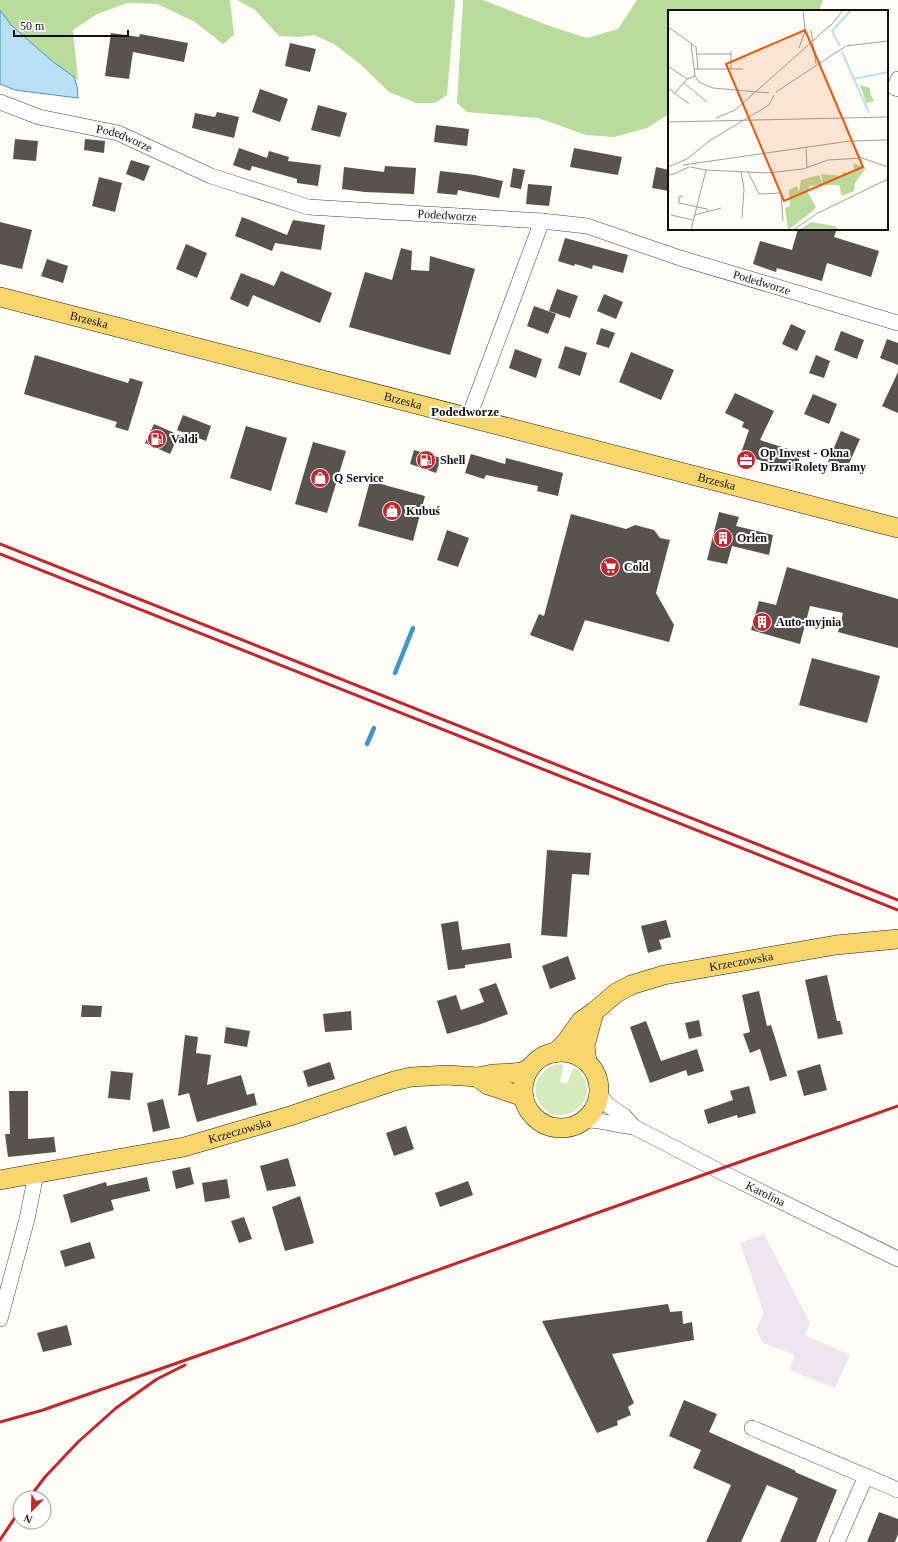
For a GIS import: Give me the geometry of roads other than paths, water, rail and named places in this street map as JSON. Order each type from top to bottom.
[{"type":"main road","name":"Brzeska","points":[[0,297],[898,528]]},
{"type":"main road","name":"Krzeczowska","points":[[556,1053],[566,1042],[576,1027],[607,999],[623,988],[652,978],[836,945],[898,939]]},
{"type":"main road","points":[[587,1062],[572,1054],[556,1053],[541,1058],[530,1068],[524,1082],[524,1098],[530,1112],[548,1126],[565,1128],[573,1126],[584,1120],[593,1110],[599,1094],[596,1077],[587,1062],[585,1046],[594,1012]]},
{"type":"main road","name":"Krzeczowska","points":[[0,1180],[184,1147],[290,1116],[394,1081],[411,1077],[447,1075],[477,1077],[493,1074],[513,1074],[530,1068]]},
{"type":"main road","name":"Krzeczowska","points":[[477,1077],[488,1085],[524,1098]]},
{"type":"street","points":[[898,79],[895,88],[898,89]]},
{"type":"street","name":"Podedworze","points":[[0,102],[39,117],[118,133],[210,176],[308,207],[542,221],[587,226],[680,258],[898,323]]},
{"type":"street","points":[[469,417],[542,221]]},
{"type":"street","name":"Karolina","points":[[599,1094],[608,1105],[624,1116],[634,1127],[723,1173],[898,1258]]},
{"type":"street","name":"Karolina","points":[[584,1120],[592,1119],[634,1127]]},
{"type":"street","points":[[0,1319],[36,1174]]},
{"type":"street","points":[[752,1428],[898,1490]]},
{"type":"street","points":[[837,1542],[866,1476]]},
{"type":"water","points":[[0,10],[11,25],[52,61],[74,77],[77,86],[78,98],[15,90],[0,84]]},
{"type":"waterway","points":[[395,673],[413,628]]},
{"type":"waterway","points":[[367,744],[374,728]]},
{"type":"railway","points":[[0,544],[898,900]]},
{"type":"railway","points":[[0,554],[898,910]]},
{"type":"railway","points":[[0,1422],[43,1410],[217,1349],[898,1106]]},
{"type":"railway","points":[[35,1490],[45,1477],[78,1442],[116,1408],[157,1379],[185,1365]]},
{"type":"railway","points":[[0,1540],[12,1522]]},
{"type":"place","name":"Valdi","points":[[157,439]]},
{"type":"place","name":"Shell","points":[[426,460]]},
{"type":"place","name":"Op Invest - Okna Drzwi Rolety Bramy","points":[[746,460]]},
{"type":"place","name":"Q Service","points":[[320,478]]},
{"type":"place","name":"Kubuś","points":[[392,511]]},
{"type":"place","name":"Orlen","points":[[723,538]]},
{"type":"place","name":"Cold","points":[[610,567]]},
{"type":"place","name":"Auto-myjnia","points":[[762,622]]},
{"type":"district","name":"Podedworze","points":[[465,411]]}]
